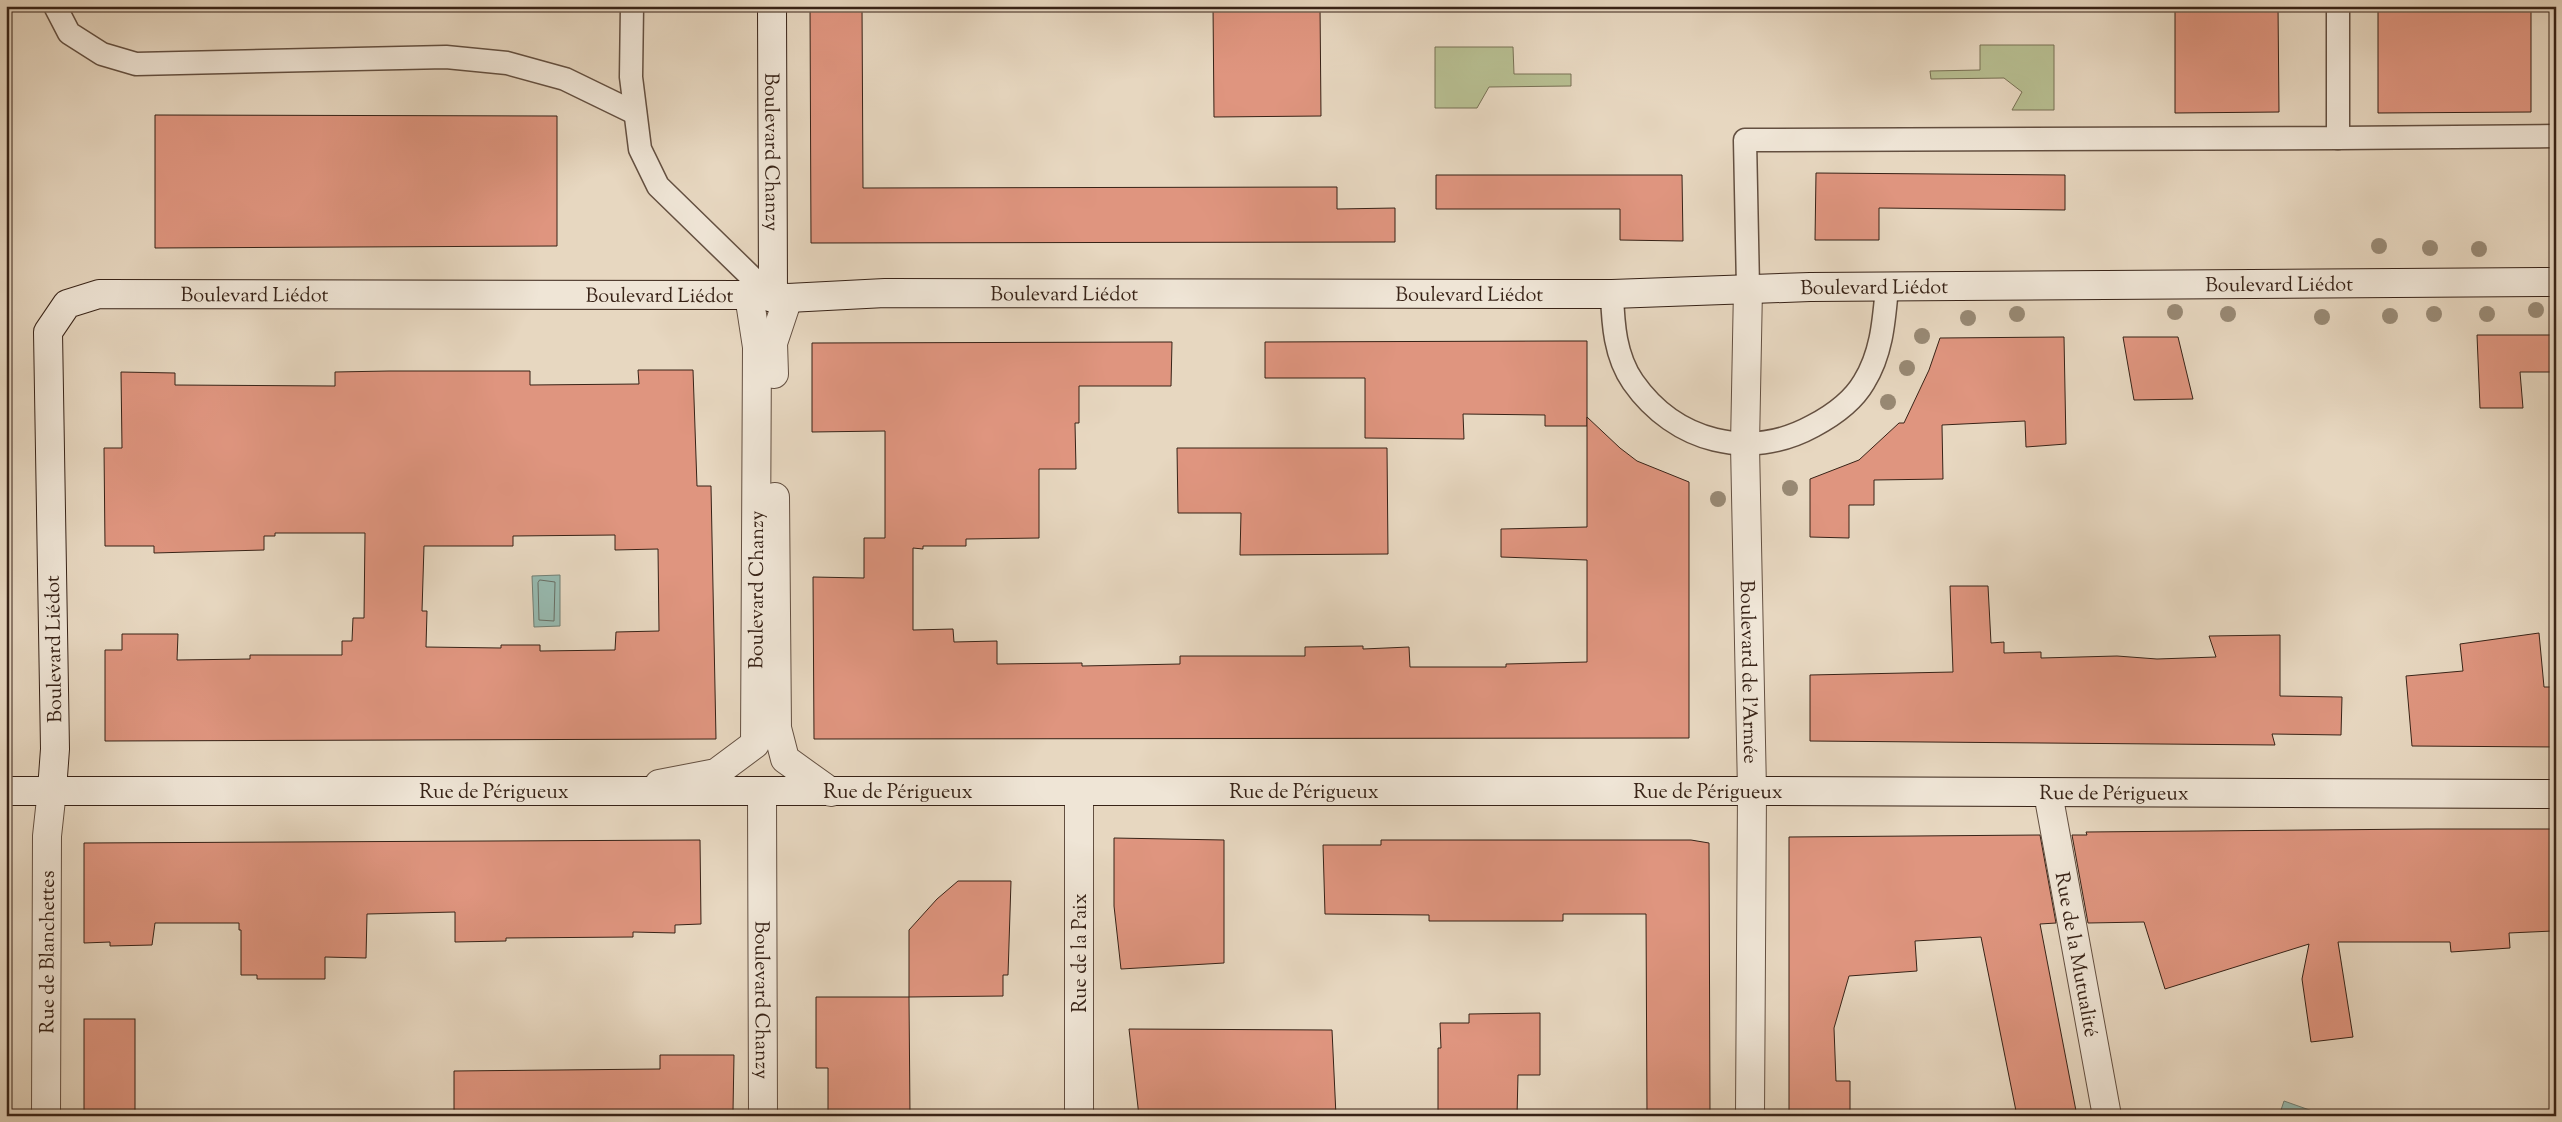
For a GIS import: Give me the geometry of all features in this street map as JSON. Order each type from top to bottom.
[{"type":"main road","name":"Boulevard Chanzy","points":[[772,6],[770,297],[773,342],[777,728],[786,759],[831,792]]},
{"type":"main road","name":"Boulevard Liédot","points":[[52,790],[55,749],[48,332],[67,304],[99,294],[770,297],[885,293],[1612,294],[1748,288],[2556,282]]},
{"type":"main road","name":"Boulevard de l'Armée","points":[[1748,288],[1745,445],[1752,791],[1750,1116]]},
{"type":"main road","name":"Boulevard Chanzy","points":[[626,791],[716,773],[755,744],[757,347],[770,297]]},
{"type":"main road","name":"Rue de Blanchettes","points":[[46,1116],[47,836],[52,790]]},
{"type":"main road","name":"Rue de Périgueux","points":[[6,791],[1752,791],[2556,794]]},
{"type":"main road","name":"Rue de la Paix","points":[[1078,1116],[1079,791]]},
{"type":"main road","name":"Boulevard Chanzy","points":[[762,792],[763,1116]]},
{"type":"main road","name":"Rue de la Mutualité","points":[[2048,793],[2107,1116]]},
{"type":"lane","points":[[55,6],[69,33],[102,54],[136,64],[446,57],[507,64],[565,80],[635,113]]},
{"type":"lane","points":[[632,6],[631,77],[640,149],[658,186],[770,297]]},
{"type":"lane","points":[[2338,6],[2338,138]]},
{"type":"lane","points":[[1748,288],[1745,140],[2556,136]]},
{"type":"lane","points":[[1612,294],[1614,339],[1632,381],[1662,414],[1701,437],[1745,445],[1791,438],[1832,416],[1864,382],[1882,339],[1887,287]]},
{"type":"green space","points":[[1980,45],[2054,45],[2054,110],[2012,110],[2022,92],[2004,78],[1931,79],[1930,71],[1980,70]]},
{"type":"green space","points":[[1435,47],[1513,47],[1514,74],[1571,74],[1571,86],[1489,87],[1477,108],[1435,108]]},
{"type":"water","points":[[560,575],[560,626],[534,627],[532,576]]},
{"type":"water","points":[[2284,1101],[2318,1113],[2317,1116],[2279,1116]]},
{"type":"building","points":[[810,6],[862,6],[863,188],[1337,187],[1337,209],[1395,208],[1395,242],[811,243]]},
{"type":"building","points":[[1213,6],[1320,6],[1321,116],[1214,117]]},
{"type":"building","points":[[2175,6],[2278,6],[2279,112],[2175,113]]},
{"type":"building","points":[[2378,6],[2531,6],[2531,112],[2378,113]]},
{"type":"building","points":[[155,115],[557,116],[557,246],[155,248]]},
{"type":"building","points":[[1816,173],[2065,175],[2065,210],[1879,208],[1879,240],[1815,240]]},
{"type":"building","points":[[1436,175],[1682,175],[1683,241],[1620,240],[1620,209],[1436,209]]},
{"type":"building","points":[[2477,335],[2556,335],[2556,372],[2520,372],[2523,408],[2480,408]]},
{"type":"building","points":[[2064,337],[2066,444],[2026,447],[2025,421],[1942,425],[1943,479],[1874,480],[1874,505],[1849,505],[1849,538],[1810,537],[1810,479],[1859,460],[1899,423],[1904,423],[1929,370],[1940,338]]},
{"type":"building","points":[[2123,337],[2178,337],[2193,399],[2134,400]]},
{"type":"building","points":[[1587,341],[1587,426],[1545,426],[1545,415],[1463,414],[1464,439],[1365,438],[1365,378],[1265,378],[1265,342]]},
{"type":"building","points":[[1172,342],[1171,386],[1079,386],[1079,423],[1075,423],[1076,469],[1039,469],[1039,538],[966,539],[966,546],[923,546],[923,549],[913,548],[913,630],[953,629],[954,642],[997,641],[997,664],[1082,663],[1082,666],[1180,664],[1180,656],[1305,656],[1305,647],[1363,646],[1363,649],[1409,647],[1410,667],[1506,667],[1506,664],[1587,662],[1587,560],[1501,557],[1501,529],[1587,527],[1587,417],[1637,461],[1689,482],[1689,738],[814,739],[813,577],[864,578],[864,538],[885,538],[885,431],[812,432],[812,343]]},
{"type":"building","points":[[638,370],[693,370],[697,486],[711,486],[716,739],[105,741],[105,650],[122,650],[122,634],[178,634],[177,660],[250,659],[250,655],[342,655],[342,641],[352,641],[353,618],[364,618],[365,533],[275,533],[275,536],[264,536],[264,550],[154,553],[154,546],[105,546],[104,448],[122,448],[121,372],[175,373],[175,385],[335,386],[335,372],[389,371],[530,371],[530,385],[639,384]],"holes":[[[615,535],[615,550],[658,549],[659,631],[616,632],[615,650],[540,651],[540,645],[501,645],[501,648],[426,647],[427,611],[422,611],[424,546],[513,546],[513,536]]]},
{"type":"building","points":[[1177,448],[1387,448],[1388,554],[1240,555],[1241,513],[1178,513]]},
{"type":"building","points":[[1950,586],[1988,586],[1991,643],[2004,642],[2004,653],[2041,652],[2041,658],[2117,656],[2157,659],[2216,657],[2209,636],[2280,635],[2280,696],[2342,697],[2341,735],[2272,734],[2275,745],[1810,741],[1810,675],[1953,672]]},
{"type":"building","points":[[2539,633],[2544,687],[2556,687],[2556,747],[2412,746],[2406,676],[2463,671],[2460,644]]},
{"type":"building","points":[[2556,829],[2556,881],[2551,881],[2553,931],[2509,933],[2510,948],[2451,952],[2450,942],[2338,942],[2353,1037],[2311,1042],[2302,979],[2309,944],[2165,989],[2144,922],[2088,923],[2072,835],[2087,835],[2086,832]]},
{"type":"building","points":[[2040,835],[2056,923],[2040,924],[2077,1116],[2017,1116],[1981,937],[1915,941],[1917,971],[1849,976],[1834,1028],[1836,1081],[1850,1081],[1850,1116],[1789,1116],[1789,837]]},
{"type":"building","points":[[1114,838],[1224,840],[1224,963],[1121,969],[1114,906]]},
{"type":"building","points":[[700,840],[701,924],[675,925],[675,933],[633,932],[633,937],[506,938],[506,941],[455,942],[455,912],[367,914],[366,958],[325,957],[325,979],[257,979],[257,975],[241,975],[241,930],[239,930],[239,923],[155,923],[152,945],[110,946],[110,942],[84,943],[84,843]]},
{"type":"building","points":[[1381,840],[1691,840],[1709,843],[1710,1116],[1647,1116],[1646,914],[1563,914],[1563,921],[1429,921],[1429,915],[1325,914],[1323,845],[1381,845]]},
{"type":"building","points":[[958,881],[1011,881],[1008,975],[1003,975],[1003,996],[909,997],[909,930],[937,899]]},
{"type":"building","points":[[816,997],[909,997],[910,1116],[828,1116],[828,1068],[816,1068]]},
{"type":"building","points":[[1540,1013],[1540,1075],[1518,1075],[1517,1116],[1438,1116],[1438,1048],[1441,1048],[1440,1023],[1469,1023],[1469,1014]]},
{"type":"building","points":[[84,1019],[135,1019],[135,1116],[84,1116]]},
{"type":"building","points":[[1129,1029],[1332,1030],[1336,1116],[1139,1116]]},
{"type":"building","points":[[660,1055],[734,1055],[733,1111],[622,1111],[621,1116],[576,1116],[576,1111],[454,1111],[454,1071],[660,1069]]}]
